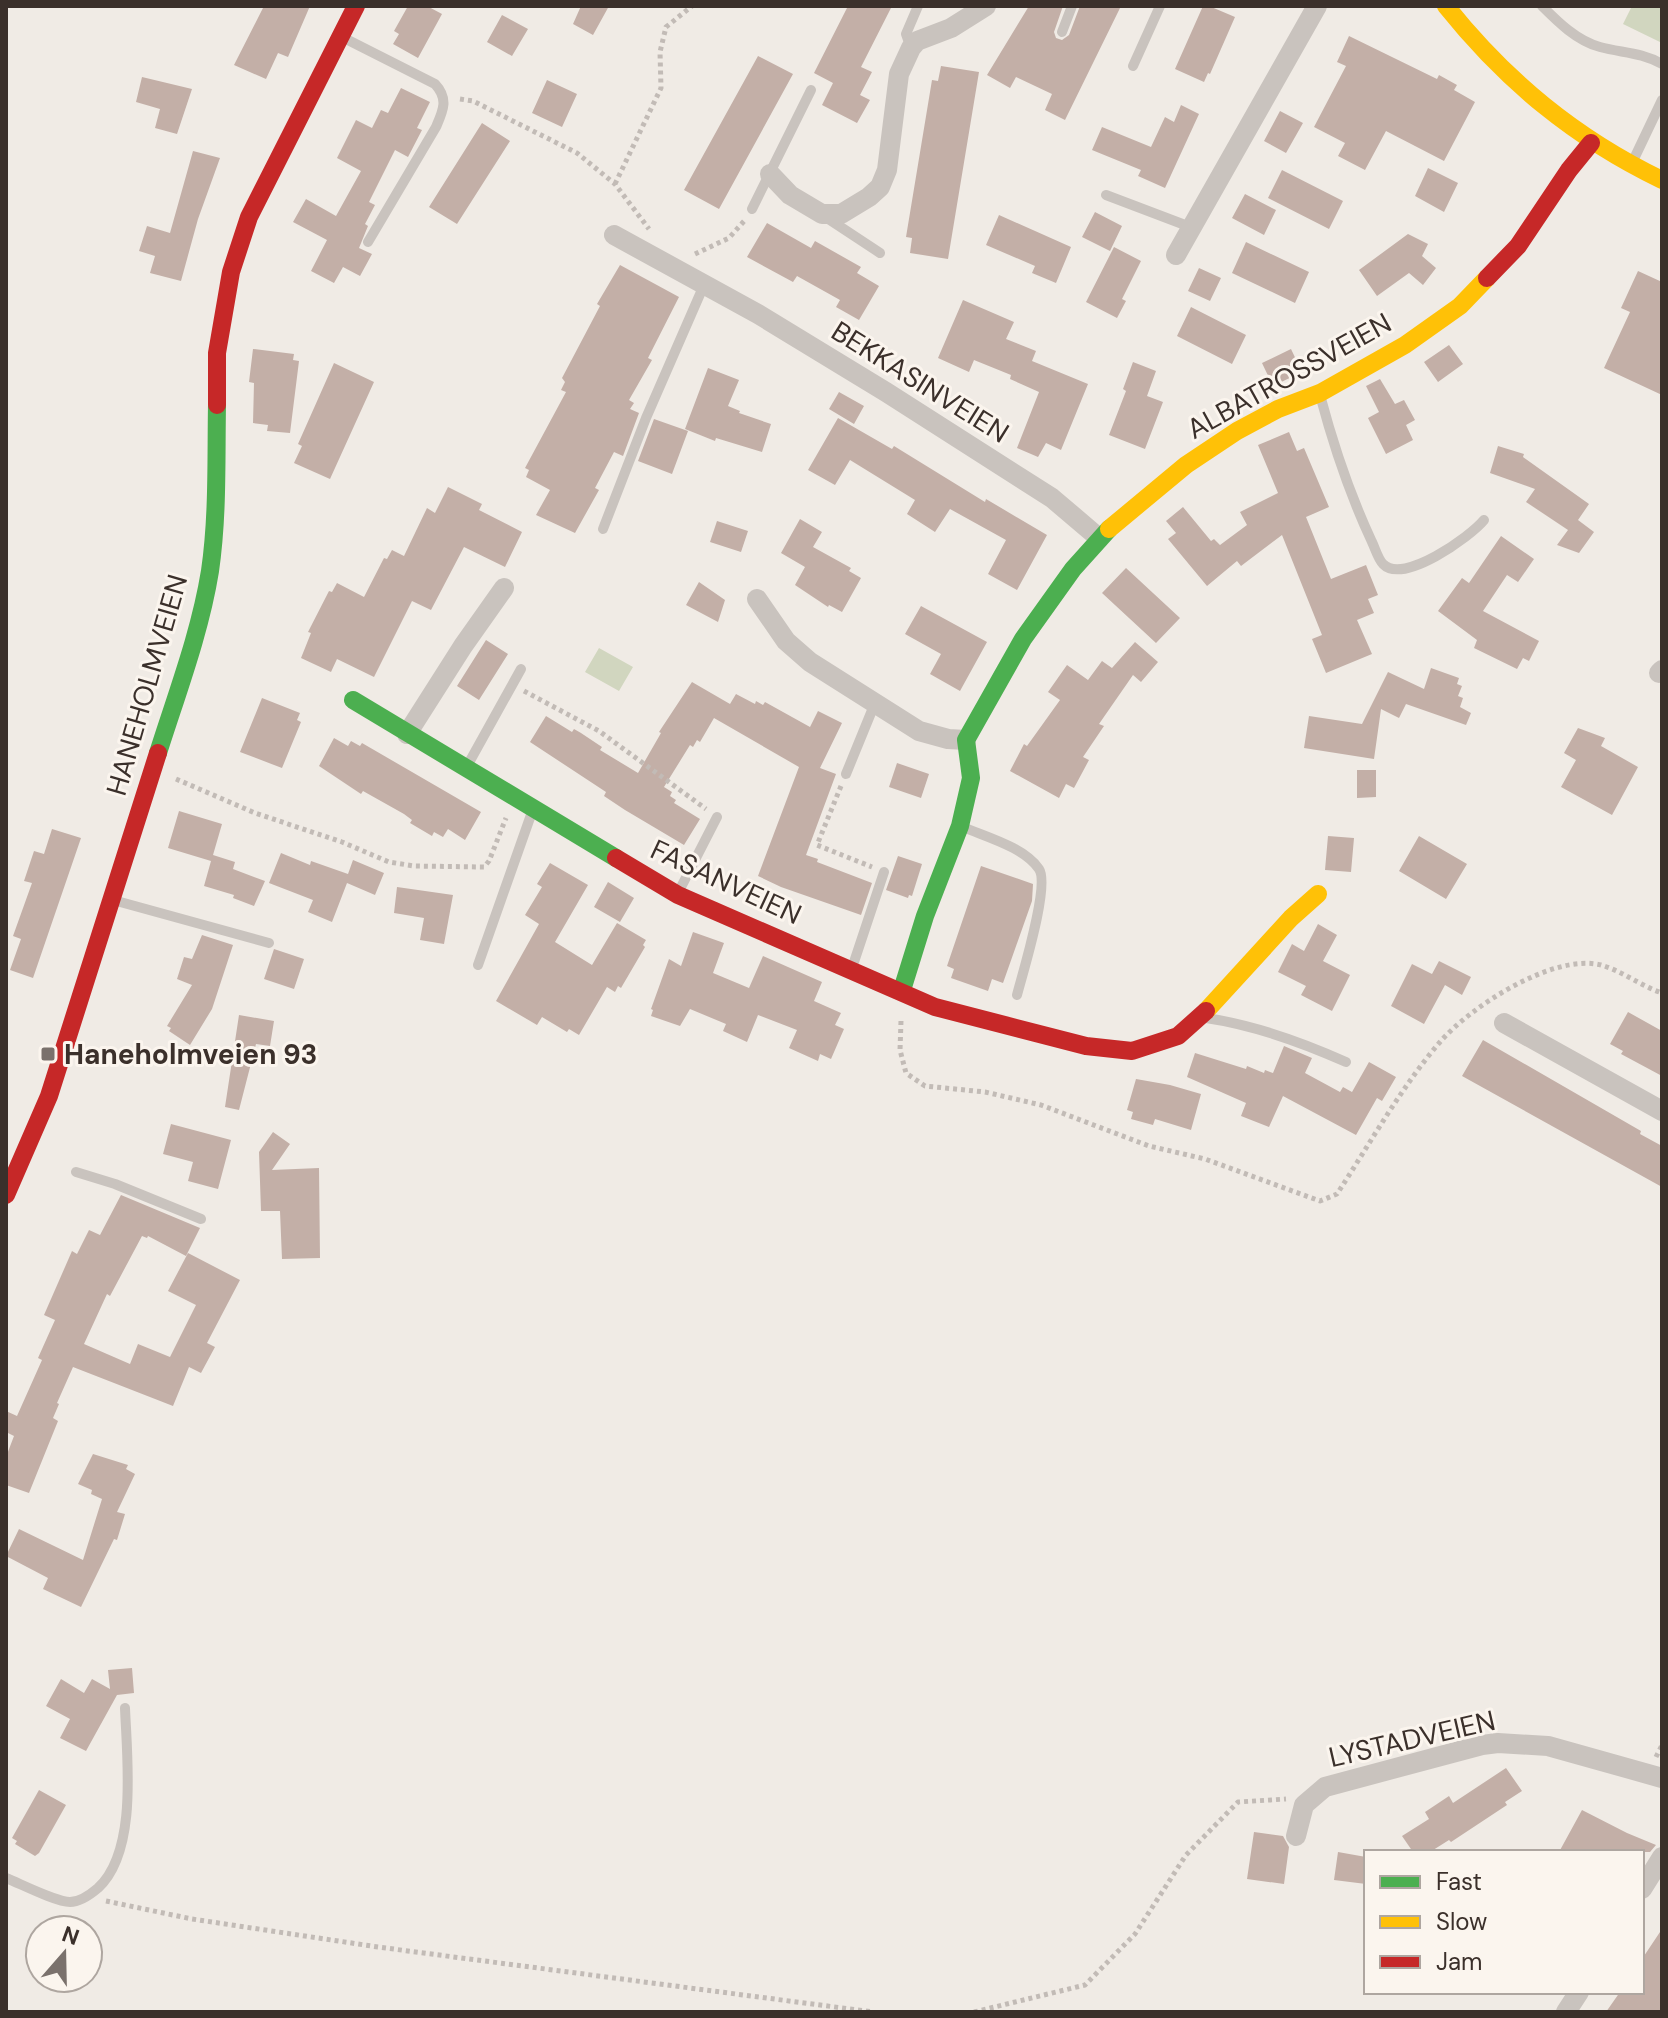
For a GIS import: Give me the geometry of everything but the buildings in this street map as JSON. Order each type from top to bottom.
[{"type":"street","name":"HANEHOLMVEIEN","points":[[6,1195],[49,1096],[189,660],[210,571],[216,517],[217,353],[239,243],[259,194],[356,6]]},
{"type":"street","points":[[770,174],[802,204],[822,214],[841,214],[857,206],[880,187],[886,177],[899,74],[911,48],[917,41],[951,28],[986,6]]},
{"type":"street","points":[[1176,255],[1317,6]]},
{"type":"street","points":[[1446,6],[1506,76],[1591,143],[1662,180]]},
{"type":"street","name":"ALBATROSSVEIEN","points":[[966,740],[1023,639],[1099,538],[1186,465],[1237,431],[1278,409],[1320,393],[1405,345],[1460,306],[1518,246],[1591,143]]},
{"type":"street","name":"BEKKASINVEIEN","points":[[614,235],[758,314],[886,392],[1052,498],[1099,538]]},
{"type":"street","points":[[407,734],[504,588]]},
{"type":"street","points":[[757,599],[798,653],[919,731],[948,739],[966,740],[971,778],[960,826],[925,916],[902,990],[935,1007],[1116,1051],[1132,1051],[1178,1036],[1200,1018],[1291,918],[1318,894]]},
{"type":"street","name":"FASANVEIEN","points":[[353,700],[465,770],[678,895],[902,990]]},
{"type":"street","points":[[1504,1023],[1662,1111]]},
{"type":"street","name":"LYSTADVEIEN","points":[[1296,1836],[1304,1805],[1325,1787],[1498,1743],[1548,1746],[1662,1778]]},
{"type":"street","points":[[1644,1886],[1662,1857]]},
{"type":"street","points":[[1566,2012],[1578,1994]]},
{"type":"lane","points":[[911,48],[906,34],[918,6]]},
{"type":"lane","points":[[1062,32],[1072,6]]},
{"type":"lane","points":[[1133,66],[1160,6]]},
{"type":"lane","points":[[1542,6],[1570,32],[1598,46],[1634,51],[1662,64]]},
{"type":"lane","points":[[341,36],[435,84],[443,96],[443,109],[436,127],[368,242]]},
{"type":"lane","points":[[752,209],[811,90]]},
{"type":"lane","points":[[1631,166],[1662,100]]},
{"type":"lane","points":[[1106,195],[1193,228]]},
{"type":"lane","points":[[822,214],[880,253]]},
{"type":"lane","points":[[603,529],[646,418],[704,285]]},
{"type":"lane","points":[[1320,393],[1331,437],[1382,564],[1392,569],[1409,569],[1451,548],[1476,530],[1484,520]]},
{"type":"lane","points":[[465,770],[521,669]]},
{"type":"lane","points":[[846,774],[875,703]]},
{"type":"lane","points":[[478,965],[533,810]]},
{"type":"lane","points":[[678,895],[717,817]]},
{"type":"lane","points":[[960,826],[1013,849],[1041,871],[1043,890],[1017,995]]},
{"type":"lane","points":[[851,970],[884,872]]},
{"type":"lane","points":[[112,900],[269,943]]},
{"type":"lane","points":[[1200,1018],[1238,1023],[1302,1043],[1346,1062]]},
{"type":"lane","points":[[76,1172],[201,1219]]},
{"type":"lane","points":[[6,1878],[71,1902],[89,1896],[108,1878],[125,1830],[128,1763],[125,1708]]},
{"type":"path","points":[[615,184],[661,88],[660,52],[666,27],[692,6]]},
{"type":"path","points":[[443,96],[473,101],[577,153],[615,184],[653,235]]},
{"type":"path","points":[[682,272],[695,254],[729,238],[752,209]]},
{"type":"path","points":[[512,685],[599,731],[717,817]]},
{"type":"path","points":[[153,770],[255,813],[342,842],[389,862],[414,866],[484,867],[514,799]]},
{"type":"path","points":[[846,774],[817,845],[884,872]]},
{"type":"path","points":[[902,990],[900,1050],[906,1073],[925,1086],[985,1092],[1041,1105],[1149,1146],[1205,1159],[1320,1201],[1337,1194],[1441,1040],[1490,1000],[1541,971],[1572,964],[1600,965],[1662,993]]},
{"type":"path","points":[[974,2012],[1085,1985],[1135,1934],[1186,1855],[1238,1802],[1311,1797]]},
{"type":"path","points":[[89,1896],[161,1914],[362,1945],[873,2012]]},
{"type":"green space","points":[[1632,6],[1662,6],[1662,43],[1623,24]]},
{"type":"green space","points":[[599,648],[633,667],[619,691],[585,672]]},
{"type":"traffic: fast","points":[[158,753],[194,640],[210,571],[217,405]]},
{"type":"traffic: fast","points":[[902,990],[925,916],[960,826],[971,778],[966,740],[1023,639],[1073,569],[1109,529]]},
{"type":"traffic: fast","points":[[353,700],[616,858]]},
{"type":"traffic: slow","points":[[1446,6],[1493,59],[1544,105],[1600,146],[1662,180]]},
{"type":"traffic: slow","points":[[1109,529],[1186,465],[1237,431],[1278,409],[1320,393],[1405,345],[1460,306],[1487,278]]},
{"type":"traffic: slow","points":[[1206,1011],[1291,918],[1318,894]]},
{"type":"traffic: jam","points":[[217,405],[217,353],[231,272],[249,217],[356,6]]},
{"type":"traffic: jam","points":[[1487,278],[1518,246],[1591,143]]},
{"type":"traffic: jam","points":[[6,1195],[49,1096],[158,753]]},
{"type":"traffic: jam","points":[[616,858],[678,895],[935,1007],[1086,1046],[1132,1051],[1178,1036],[1206,1011]]},
{"type":"place","name":"Haneholmveien 93","points":[[48,1054]]}]
